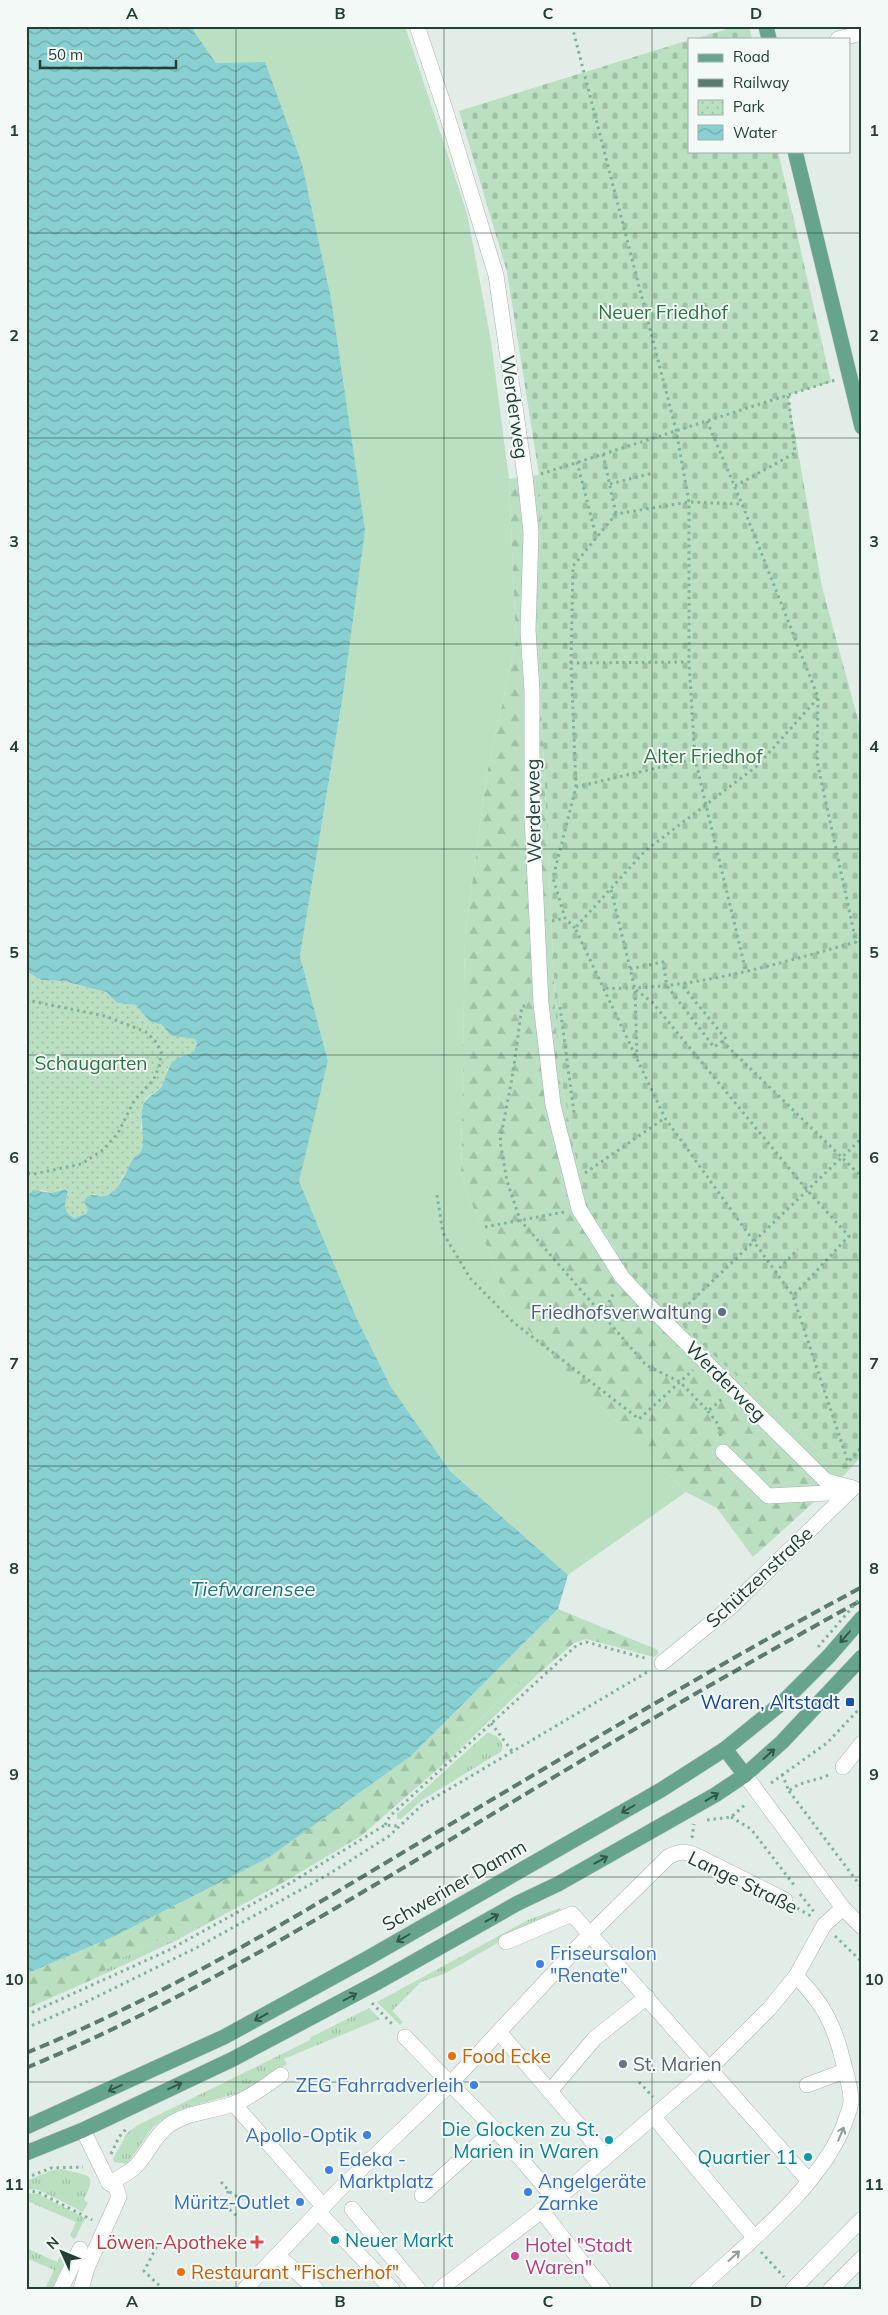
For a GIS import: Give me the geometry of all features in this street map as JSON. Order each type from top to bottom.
[{"type":"main road","points":[[795,152],[848,376],[862,427]]},
{"type":"main road","name":"Schweriner Damm","points":[[26,2127],[224,2037],[661,1790],[725,1749],[783,1702],[824,1652],[862,1618]]},
{"type":"main road","points":[[26,2153],[83,2130],[231,2060],[370,1986],[518,1903],[567,1879],[715,1795],[745,1775],[810,1715],[862,1657]]},
{"type":"main road","points":[[725,1749],[745,1775]]},
{"type":"street","name":"Werderweg","points":[[417,26],[445,109],[496,275],[513,390],[531,532],[528,630],[532,691],[532,816],[541,1004],[553,1105],[579,1209],[622,1277],[826,1481],[853,1488]]},
{"type":"street","points":[[842,38],[862,33]]},
{"type":"street","points":[[724,1452],[768,1496],[828,1493],[853,1488]]},
{"type":"street","name":"Schützenstraße","points":[[662,1664],[733,1605],[853,1488]]},
{"type":"street","points":[[844,1766],[862,1743]]},
{"type":"street","points":[[745,1775],[843,1908],[862,1927]]},
{"type":"street","name":"Lange Straße","points":[[347,2210],[412,2120],[451,2083],[590,1934],[668,1857],[677,1852],[695,1855],[785,1900]]},
{"type":"street","points":[[428,2289],[435,2284],[445,2285],[556,2200],[710,2068],[769,2009],[796,1976],[824,1925],[843,1908]]},
{"type":"street","points":[[506,1942],[572,1914],[809,2181]]},
{"type":"street","points":[[698,2289],[752,2239],[809,2181],[836,2146],[857,2102],[845,2071],[838,2038],[829,2016],[810,1990],[796,1976]]},
{"type":"street","points":[[551,2090],[595,2038],[646,1997]]},
{"type":"street","points":[[499,2032],[606,2156]]},
{"type":"street","points":[[405,2037],[495,2129],[556,2200]]},
{"type":"street","points":[[807,2085],[845,2071]]},
{"type":"street","points":[[109,2183],[125,2175],[136,2166],[169,2125],[183,2117],[234,2104],[249,2097],[281,2075]]},
{"type":"street","points":[[234,2104],[320,2209],[347,2210]]},
{"type":"street","points":[[654,2117],[752,2239]]},
{"type":"street","points":[[422,2196],[495,2129]]},
{"type":"street","points":[[81,2289],[88,2268],[119,2197],[116,2188],[109,2183],[83,2130]]},
{"type":"street","points":[[245,2289],[320,2209],[347,2210]]},
{"type":"street","points":[[347,2210],[376,2256],[392,2289]]},
{"type":"street","points":[[347,2210],[376,2256],[414,2285]]},
{"type":"street","points":[[541,2210],[603,2289]]},
{"type":"street","points":[[793,2288],[862,2219]]},
{"type":"street","points":[[61,2289],[80,2249]]},
{"type":"street","points":[[277,2255],[316,2289]]},
{"type":"street","points":[[831,2289],[862,2258]]},
{"type":"path","points":[[572,26],[676,430],[689,502],[689,662],[695,759],[707,802],[746,972]]},
{"type":"path","points":[[539,475],[848,376]]},
{"type":"path","points":[[735,486],[795,453],[788,395]]},
{"type":"path","points":[[603,988],[635,989],[667,986],[746,972],[856,942],[817,761],[818,697],[708,420]]},
{"type":"path","points":[[603,454],[616,514]]},
{"type":"path","points":[[578,462],[596,537]]},
{"type":"path","points":[[610,484],[653,474]]},
{"type":"path","points":[[742,504],[689,502],[616,514],[572,566],[572,663],[576,787],[553,878],[565,918],[575,928],[664,1118],[793,1296],[848,1462],[862,1448]]},
{"type":"path","points":[[572,663],[689,662]]},
{"type":"path","points":[[575,928],[645,851],[756,766],[818,697]]},
{"type":"path","points":[[576,787],[695,759]]},
{"type":"path","points":[[611,889],[635,989],[637,1060]]},
{"type":"path","points":[[549,922],[565,918]]},
{"type":"path","points":[[630,969],[663,962],[667,986],[714,1046],[726,1039],[680,984]]},
{"type":"path","points":[[635,989],[652,1002],[807,1190],[849,1236],[793,1296]]},
{"type":"path","points":[[26,1000],[105,1016],[146,1032],[158,1043],[161,1052],[160,1064],[154,1079],[134,1102],[118,1133],[103,1150],[81,1164],[34,1174],[26,1173]]},
{"type":"path","points":[[559,1000],[574,1117]]},
{"type":"path","points":[[722,1041],[862,1177]]},
{"type":"path","points":[[580,1166],[582,1176],[664,1118]]},
{"type":"path","points":[[673,1306],[680,1314],[862,1138]]},
{"type":"path","points":[[437,1195],[443,1234],[470,1278],[513,1322],[639,1419],[704,1360]]},
{"type":"path","points":[[485,1227],[579,1209]]},
{"type":"path","points":[[775,1272],[798,1249]]},
{"type":"path","points":[[603,1314],[622,1277]]},
{"type":"path","points":[[708,1411],[718,1424],[724,1452]]},
{"type":"path","points":[[824,1652],[862,1596]]},
{"type":"path","points":[[26,2015],[168,1950],[287,1885],[385,1825],[390,1816],[576,1645],[586,1642],[662,1664]]},
{"type":"path","points":[[26,2028],[82,2004],[196,1948],[330,1874],[375,1846],[422,1805],[662,1664]]},
{"type":"path","points":[[731,1817],[782,1774],[827,1743],[862,1706]]},
{"type":"path","points":[[491,1723],[512,1751]]},
{"type":"path","points":[[789,1791],[796,1784],[823,1778],[844,1766]]},
{"type":"path","points":[[782,1774],[789,1791],[862,1888]]},
{"type":"path","points":[[694,1826],[708,1819],[731,1817],[751,1829],[824,1925],[862,1962]]},
{"type":"path","points":[[385,1825],[398,1826]]},
{"type":"path","name":"Lange Straße","points":[[785,1900],[824,1925]]},
{"type":"path","points":[[371,2002],[405,2037]]},
{"type":"path","points":[[221,2182],[233,2196],[250,2200]]},
{"type":"path","points":[[228,2190],[227,2207],[239,2218]]},
{"type":"path","points":[[26,2191],[38,2192],[94,2220]]},
{"type":"path","points":[[752,2239],[793,2288]]},
{"type":"path","points":[[143,2242],[156,2248],[144,2271],[163,2289]]},
{"type":"green space","points":[[202,26],[405,26],[467,213],[491,341],[509,479],[516,641],[487,773],[465,935],[461,1173],[506,1302],[541,1346],[686,1492],[568,1575],[450,1471],[391,1387],[356,1317],[298,1181],[328,1061],[300,956],[342,701],[216,63],[193,30]]},
{"type":"green space","points":[[737,26],[749,26],[752,38],[697,38]]},
{"type":"green space","name":"Alter Friedhof","points":[[688,40],[688,152],[778,152],[831,382],[788,395],[822,587],[862,734],[862,1456],[845,1474],[698,1341],[630,1275],[584,1204],[558,1060],[535,576],[542,516],[539,475],[507,272],[459,111]]},
{"type":"green space","points":[[539,475],[542,516],[535,576],[558,1060],[584,1204],[698,1341],[845,1474],[753,1557],[717,1508],[686,1492],[541,1346],[506,1302],[461,1173],[465,935],[487,773],[516,641],[509,479]]},
{"type":"green space","name":"Schaugarten","points":[[26,971],[41,980],[63,981],[106,992],[117,1003],[136,1005],[149,1021],[162,1025],[171,1036],[195,1039],[197,1044],[193,1053],[175,1060],[167,1069],[166,1078],[159,1089],[146,1098],[142,1107],[141,1128],[145,1138],[141,1151],[133,1160],[113,1194],[106,1197],[93,1194],[84,1202],[88,1210],[86,1215],[74,1218],[66,1210],[65,1204],[68,1192],[62,1189],[51,1193],[42,1190],[26,1197]]},
{"type":"green space","points":[[558,1609],[658,1650],[658,1654],[654,1657],[586,1639],[574,1643],[538,1674],[524,1678],[457,1741],[455,1754],[361,1836],[284,1882],[175,1941],[160,1939],[115,1961],[98,1977],[26,2009],[26,1974],[115,1936],[268,1858],[411,1756]]},
{"type":"green space","points":[[538,1674],[455,1754],[457,1741],[524,1678]]},
{"type":"green space","points":[[487,1733],[499,1739],[502,1744],[502,1751],[422,1800],[401,1819],[397,1819],[397,1814]]},
{"type":"green space","points":[[560,1908],[562,1913],[530,1924],[444,1974],[421,1982],[392,2011],[403,2022],[400,2025],[377,2002],[528,1920]]},
{"type":"green space","points":[[160,1939],[175,1941],[98,1977],[115,1961]]},
{"type":"green space","points":[[369,2008],[380,2019],[284,2059],[287,2064],[246,2091],[182,2109],[165,2118],[153,2127],[127,2164],[114,2162],[113,2159],[127,2133],[138,2125],[310,2040],[311,2037]]},
{"type":"green space","points":[[62,2169],[85,2175],[90,2180],[84,2200],[88,2203],[83,2212],[39,2190],[26,2189],[26,2181],[50,2171]]},
{"type":"green space","points":[[26,2193],[38,2194],[85,2218],[75,2239],[70,2236],[76,2222],[26,2202]]},
{"type":"green space","points":[[26,2248],[57,2262],[62,2252],[68,2255],[52,2289],[45,2289],[54,2270],[26,2258]]},
{"type":"water","name":"Tiefwarensee","points":[[26,26],[202,26],[193,30],[216,63],[265,62],[302,164],[331,299],[365,530],[342,701],[300,956],[328,1061],[299,1181],[356,1317],[391,1387],[450,1471],[568,1575],[558,1609],[411,1756],[268,1858],[115,1936],[26,1974],[26,1197],[33,1190],[51,1193],[65,1189],[68,1192],[65,1204],[66,1210],[74,1218],[86,1214],[88,1210],[84,1202],[87,1197],[91,1195],[104,1196],[114,1191],[142,1147],[143,1105],[161,1087],[172,1063],[179,1058],[193,1053],[197,1044],[195,1039],[171,1036],[162,1025],[149,1021],[136,1005],[117,1003],[106,992],[63,981],[41,980],[26,971]]},
{"type":"railway","points":[[26,2053],[126,2008],[223,1958],[692,1682],[862,1587]]},
{"type":"railway","points":[[26,2068],[138,2017],[300,1929],[659,1715],[862,1600]]},
{"type":"place","name":"Friedhofsverwaltung","points":[[722,1312]]},
{"type":"place","name":"Waren, Altstadt","points":[[850,1702]]},
{"type":"place","name":"Friseursalon \"Renate\"","points":[[540,1964]]},
{"type":"place","name":"Food Ecke","points":[[452,2056]]},
{"type":"place","name":"St. Marien","points":[[623,2064]]},
{"type":"place","name":"ZEG Fahrradverleih","points":[[474,2085]]},
{"type":"place","name":"Apollo-Optik","points":[[367,2135]]},
{"type":"place","name":"Die Glocken zu St. Marien in Waren","points":[[609,2140]]},
{"type":"place","name":"Quartier 11","points":[[808,2157]]},
{"type":"place","name":"Edeka - Marktplatz","points":[[329,2170]]},
{"type":"place","name":"Angelgeräte Zarnke","points":[[528,2192]]},
{"type":"place","name":"Müritz-Outlet","points":[[300,2202]]},
{"type":"place","name":"Neuer Markt","points":[[335,2240]]},
{"type":"place","name":"Löwen-Apotheke","points":[[257,2242]]},
{"type":"place","name":"Hotel \"Stadt Waren\"","points":[[515,2256]]},
{"type":"place","name":"Restaurant \"Fischerhof\"","points":[[181,2272]]},
{"type":"park label","name":"Neuer Friedhof","points":[[663,312]]}]
